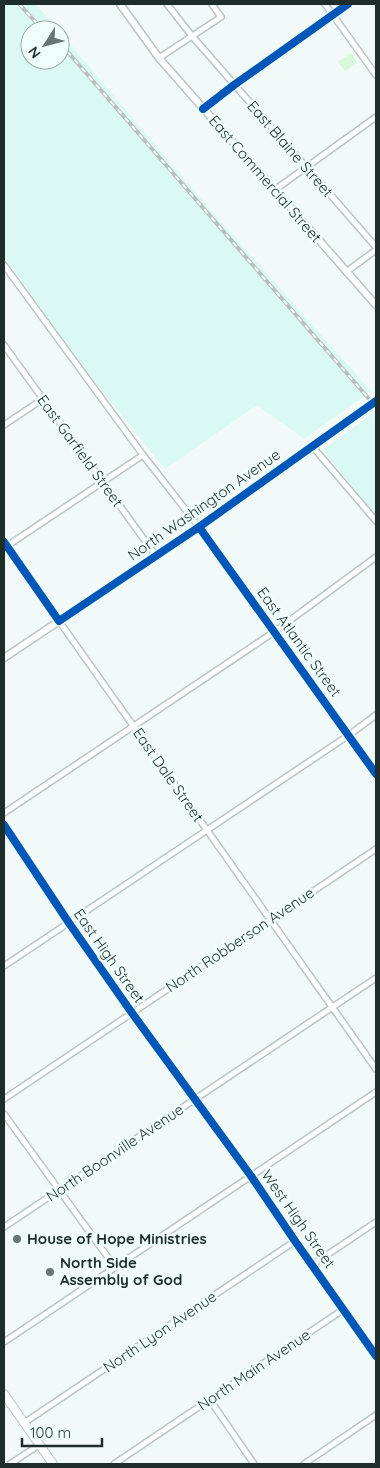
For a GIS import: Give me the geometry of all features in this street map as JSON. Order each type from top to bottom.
[{"type":"main road","points":[[4,1394],[53,1464]]},
{"type":"street","name":"East Commercial Street","points":[[120,4],[159,58],[376,305]]},
{"type":"street","name":"East Blaine Street","points":[[167,4],[234,85],[376,246]]},
{"type":"street","points":[[159,58],[221,17],[212,4]]},
{"type":"street","points":[[325,4],[376,75]]},
{"type":"street","points":[[203,109],[348,4]]},
{"type":"street","points":[[276,189],[376,117]]},
{"type":"street","points":[[346,272],[376,250]]},
{"type":"street","name":"East Atlantic Street","points":[[4,265],[143,455],[199,527],[376,774]]},
{"type":"street","name":"East Garfield Street","points":[[4,345],[156,556]]},
{"type":"street","points":[[4,425],[43,399]]},
{"type":"street","name":"North Washington Avenue","points":[[4,658],[199,527],[363,410]]},
{"type":"street","points":[[312,446],[376,521]]},
{"type":"street","points":[[5,545],[103,483],[143,455]]},
{"type":"street","name":"East Dale Street","points":[[5,545],[376,1069]]},
{"type":"street","points":[[4,813],[274,632],[376,557]]},
{"type":"street","points":[[4,966],[376,716]]},
{"type":"street","name":"East High Street","points":[[4,825],[69,923],[194,1100]]},
{"type":"street","name":"North Robberson Avenue","points":[[4,1099],[376,849]]},
{"type":"street","name":"North Boonville Avenue","points":[[4,1227],[376,978]]},
{"type":"street","points":[[4,1342],[376,1092]]},
{"type":"street","name":"West High Street","points":[[194,1100],[251,1176],[375,1353]]},
{"type":"street","points":[[4,1114],[114,1267]]},
{"type":"street","points":[[312,1265],[376,1222]]},
{"type":"street","name":"North Lyon Avenue","points":[[24,1423],[295,1241]]},
{"type":"street","name":"North Main Avenue","points":[[114,1464],[344,1309]]},
{"type":"street","points":[[210,1400],[254,1464]]},
{"type":"street","points":[[304,1464],[376,1415]]},
{"type":"street","points":[[10,1464],[39,1444]]},
{"type":"shaded area","points":[[4,4],[36,4],[50,20],[20,20],[20,70],[70,70],[70,44],[206,205],[371,391],[304,439],[257,405],[165,469],[88,373],[4,257]]},
{"type":"shaded area","points":[[376,411],[376,514],[326,455],[324,449]]},
{"type":"green space","points":[[351,53],[357,62],[345,71],[338,62]]},
{"type":"tunnel","points":[[363,410],[376,401]]},
{"type":"railway","points":[[19,4],[34,20]]},
{"type":"railway","points":[[70,55],[376,407]]},
{"type":"cycle path","points":[[203,109],[348,4]]},
{"type":"cycle path","points":[[4,542],[59,621],[199,527],[376,401]]},
{"type":"cycle path","points":[[199,527],[376,774]]},
{"type":"cycle path","points":[[4,825],[132,1013],[251,1176],[376,1356]]},
{"type":"place","name":"House of Hope Ministries","points":[[17,1239]]},
{"type":"place","name":"North Side Assembly of God","points":[[50,1272]]}]
